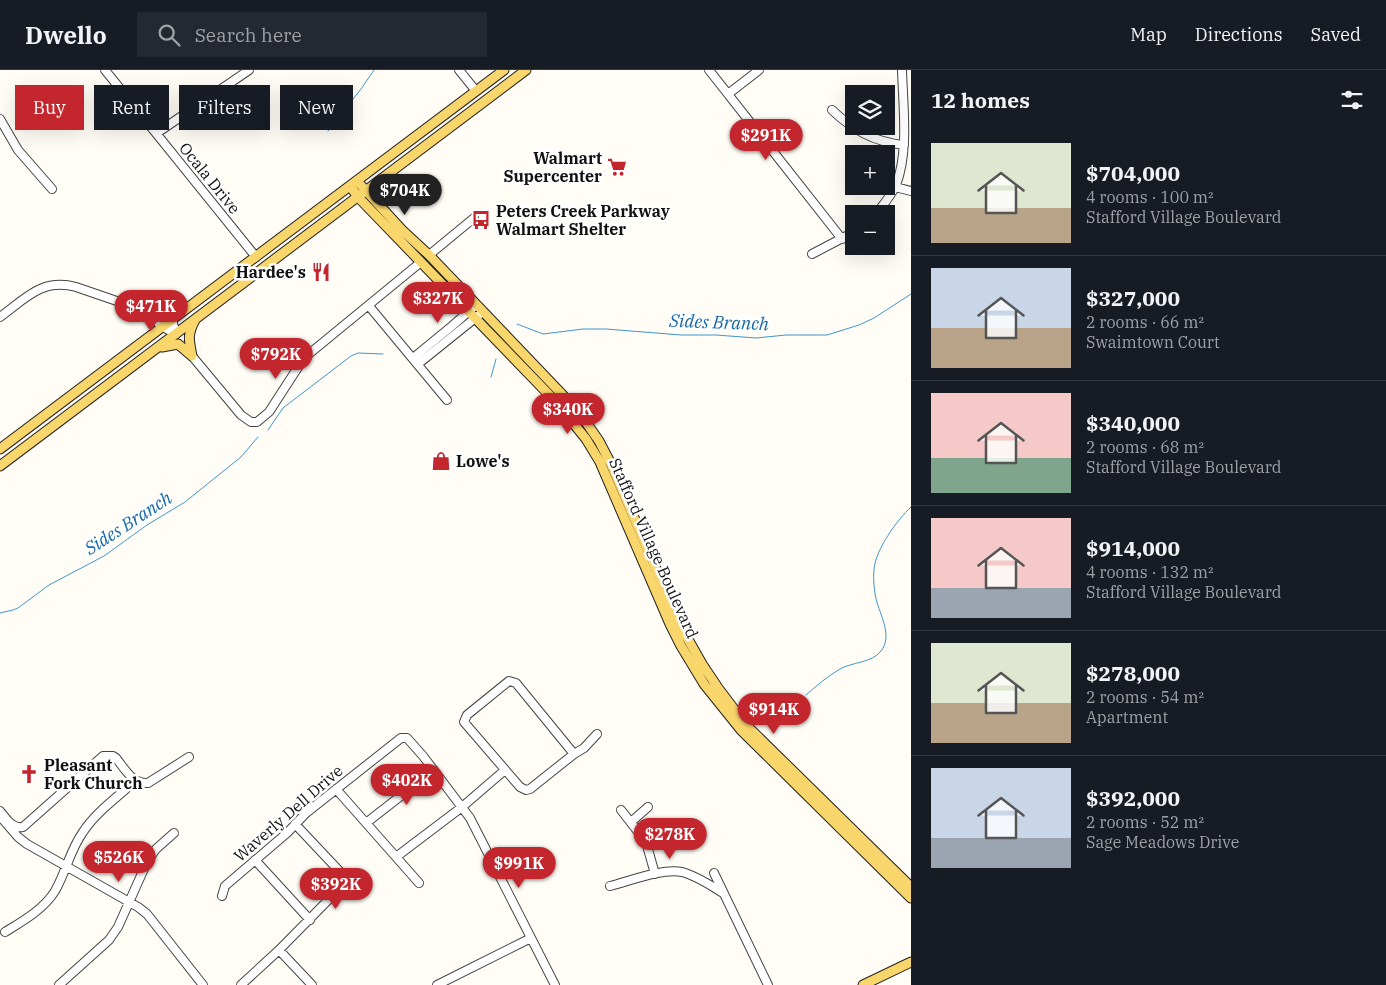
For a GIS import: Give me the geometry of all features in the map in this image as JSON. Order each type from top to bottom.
[{"type":"main road","points":[[0,449],[504,70]]},
{"type":"main road","points":[[0,466],[526,70]]},
{"type":"main road","name":"Stafford Village Boulevard","points":[[354,183],[421,262],[558,404],[586,439],[600,462],[674,632],[704,684],[721,706],[758,747],[911,898]]},
{"type":"main road","name":"Stafford Village Boulevard","points":[[362,194],[429,255],[579,412],[599,441],[611,464],[681,628],[718,688],[746,725],[911,886]]},
{"type":"main road","points":[[216,303],[227,290],[255,268],[257,263],[256,257]]},
{"type":"main road","points":[[192,356],[188,341],[197,318]]},
{"type":"main road","points":[[158,347],[178,344],[192,356]]},
{"type":"main road","points":[[863,985],[878,982],[911,962]]},
{"type":"street","name":"Ocala Drive","points":[[105,70],[256,257]]},
{"type":"street","points":[[157,133],[249,70]]},
{"type":"street","points":[[459,70],[476,91]]},
{"type":"street","points":[[709,70],[842,239]]},
{"type":"street","points":[[728,94],[759,70]]},
{"type":"street","points":[[902,70],[904,145],[902,162],[895,187],[911,191]]},
{"type":"street","points":[[832,110],[857,131],[873,139],[904,145]]},
{"type":"street","points":[[0,119],[18,150],[52,189]]},
{"type":"street","points":[[429,255],[474,218]]},
{"type":"street","points":[[812,254],[845,237]]},
{"type":"street","points":[[192,356],[241,415],[251,422],[257,422],[269,412],[304,358],[421,262]]},
{"type":"street","points":[[0,317],[42,287],[62,284],[76,287],[172,320],[176,334]]},
{"type":"street","points":[[444,339],[468,311],[476,305]]},
{"type":"street","points":[[369,306],[447,400]]},
{"type":"street","points":[[141,309],[176,334]]},
{"type":"street","points":[[416,361],[482,312]]},
{"type":"street","points":[[574,754],[516,683],[509,681],[466,715],[464,719],[467,726],[523,790],[530,789],[584,748],[597,734]]},
{"type":"street","name":"Waverly Dell Drive","points":[[222,896],[225,886],[287,834],[306,813],[401,738],[407,738],[412,742],[434,770]]},
{"type":"street","points":[[0,811],[12,825],[18,828],[23,827],[102,756],[113,756],[116,758],[132,778],[142,783],[148,783],[189,757]]},
{"type":"street","points":[[366,824],[434,770],[462,807],[481,838],[555,985]]},
{"type":"street","points":[[396,857],[462,807],[505,770]]},
{"type":"street","points":[[5,932],[46,903],[56,890],[74,846],[86,826],[100,811],[126,789]]},
{"type":"street","points":[[336,789],[419,883]]},
{"type":"street","points":[[630,822],[648,807]]},
{"type":"street","points":[[621,810],[646,842],[655,874]]},
{"type":"street","points":[[0,816],[27,844],[129,902],[151,918],[203,985]]},
{"type":"street","points":[[241,985],[342,888],[345,881],[344,876],[295,824]]},
{"type":"street","points":[[60,985],[110,940],[118,927],[151,855],[174,833]]},
{"type":"street","points":[[255,860],[310,920]]},
{"type":"street","points":[[610,886],[667,871],[683,873],[708,883],[723,893]]},
{"type":"street","points":[[714,873],[768,985]]},
{"type":"street","points":[[437,985],[531,938]]},
{"type":"street","points":[[279,950],[312,985]]},
{"type":"waterway","points":[[328,131],[374,70]]},
{"type":"waterway","name":"Sides Branch","points":[[517,324],[543,334],[583,329],[606,329],[756,338],[786,335],[827,335],[874,318],[911,294]]},
{"type":"waterway","name":"Sides Branch","points":[[268,430],[283,408],[351,356],[358,353],[383,354]]},
{"type":"waterway","name":"Sides Branch","points":[[491,377],[496,359]]},
{"type":"waterway","name":"Sides Branch","points":[[0,613],[18,608],[49,585],[104,556],[147,525],[185,502],[241,457],[258,437]]},
{"type":"waterway","points":[[806,695],[840,669],[872,658],[881,651],[886,639],[886,632],[875,595],[874,569],[888,535],[911,507]]},
{"type":"place","name":"Walmart Supercenter","points":[[617,167]]},
{"type":"place","name":"Peters Creek Parkway Walmart Shelter","points":[[481,220]]},
{"type":"place","name":"Hardee's","points":[[321,272]]},
{"type":"place","name":"Lowe's","points":[[441,461]]},
{"type":"place","name":"Pleasant Fork Church","points":[[29,774]]}]
